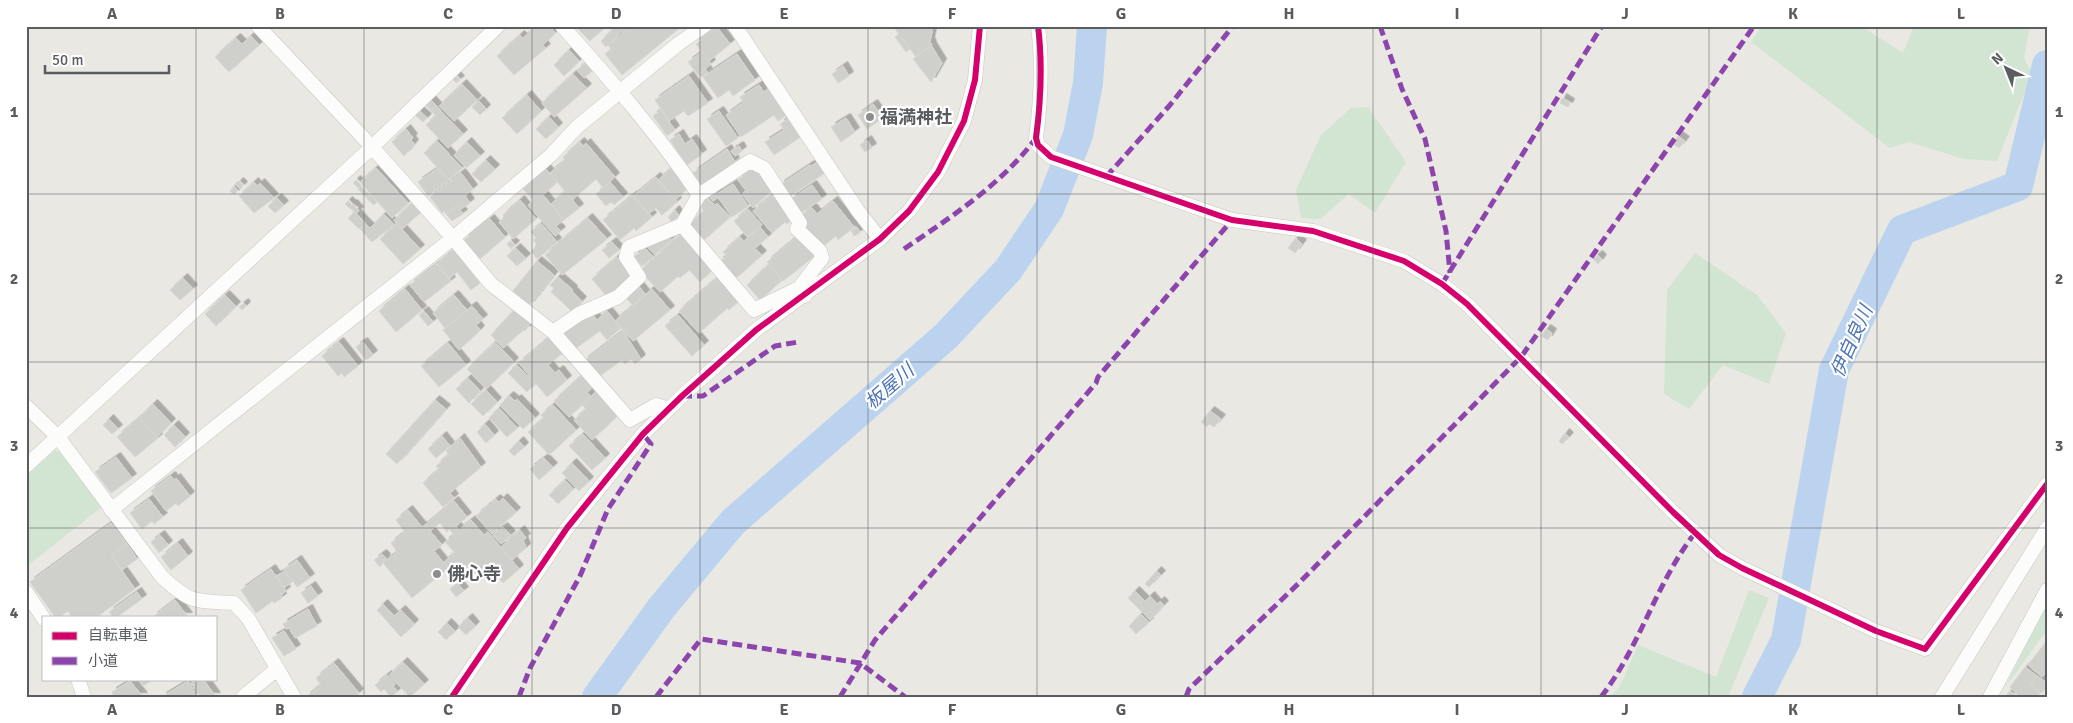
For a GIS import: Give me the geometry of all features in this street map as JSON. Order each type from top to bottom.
[{"type":"street","points":[[258,26],[372,147],[453,238],[490,284],[553,332],[630,420],[656,405],[669,409]]},
{"type":"street","points":[[26,466],[372,147],[498,26]]},
{"type":"street","points":[[562,26],[621,91],[673,157],[699,195]]},
{"type":"street","points":[[111,510],[453,238],[551,154],[577,127],[678,44],[704,26]]},
{"type":"street","points":[[734,26],[858,211],[880,239]]},
{"type":"street","points":[[452,697],[566,528],[643,434],[756,330],[802,292],[880,239],[910,211],[938,172],[964,121],[975,80],[980,26]]},
{"type":"street","points":[[1038,26],[1043,84],[1036,138],[1038,145],[1051,157],[1232,220],[1313,232],[1404,261],[1442,284],[1467,304],[1695,534],[1719,555],[1742,568],[1876,631],[1925,649],[2047,484]]},
{"type":"street","points":[[553,332],[579,314],[618,297],[639,277],[626,257],[629,247],[682,225],[699,195],[750,161],[764,168],[800,223],[797,229],[820,252],[822,258],[802,292],[754,310],[682,225]]},
{"type":"street","points":[[26,406],[58,437],[162,577],[180,593],[195,602],[234,604],[238,607],[248,618],[294,697]]},
{"type":"street","points":[[1942,697],[2047,528]]},
{"type":"street","points":[[1990,697],[2047,590]]},
{"type":"street","points":[[26,592],[42,616]]},
{"type":"street","points":[[242,697],[277,669]]},
{"type":"street","points":[[78,680],[84,697]]},
{"type":"green space","points":[[1762,26],[1861,26],[1903,53],[1914,26],[2030,26],[2024,57],[2037,85],[2025,91],[1997,161],[1964,159],[1909,142],[1890,148],[1751,42]]},
{"type":"green space","points":[[1368,107],[1406,162],[1375,213],[1349,194],[1320,219],[1301,218],[1296,190],[1321,135],[1351,108]]},
{"type":"green space","points":[[1695,253],[1757,295],[1786,333],[1769,384],[1723,365],[1689,409],[1664,394],[1667,290]]},
{"type":"green space","points":[[55,450],[61,453],[103,506],[26,567],[26,476]]},
{"type":"green space","points":[[1749,590],[1769,598],[1728,697],[1610,697],[1620,686],[1638,645],[1716,677]]},
{"type":"green space","points":[[2047,602],[2047,630],[2006,686]]},
{"type":"building","points":[[536,26],[549,26],[555,33],[543,45],[546,48],[514,75],[497,56],[520,35],[523,38]]},
{"type":"building","points":[[581,26],[605,27],[590,41],[578,29]]},
{"type":"building","points":[[616,26],[627,26],[606,47],[601,41]]},
{"type":"building","points":[[631,26],[682,26],[622,75],[605,54],[611,49],[608,45]]},
{"type":"building","points":[[893,26],[933,26],[930,42],[932,45],[916,57]]},
{"type":"building","points":[[717,27],[730,44],[709,61],[696,44]]},
{"type":"building","points":[[899,34],[910,49],[906,52],[895,37]]},
{"type":"building","points":[[251,36],[259,45],[229,72],[215,57],[236,38],[242,44]]},
{"type":"building","points":[[931,45],[942,63],[931,82],[913,59]]},
{"type":"building","points":[[569,50],[579,61],[564,76],[554,65]]},
{"type":"building","points":[[702,52],[711,64],[698,75],[688,62]]},
{"type":"building","points":[[737,54],[755,80],[733,96],[729,90],[718,98],[703,77]]},
{"type":"building","points":[[586,62],[593,70],[584,78],[577,70]]},
{"type":"building","points":[[843,66],[849,76],[838,83],[832,74]]},
{"type":"building","points":[[705,69],[708,72],[702,77],[699,74]]},
{"type":"building","points":[[573,74],[587,88],[554,117],[542,103]]},
{"type":"building","points":[[455,75],[460,80],[456,83],[452,78]]},
{"type":"building","points":[[689,76],[708,103],[688,116],[684,111],[669,121],[655,100]]},
{"type":"building","points":[[462,84],[477,100],[454,121],[439,106]]},
{"type":"building","points":[[759,85],[764,92],[768,88],[787,115],[778,121],[774,115],[741,137],[726,115],[744,102],[740,97]]},
{"type":"building","points":[[527,95],[541,111],[517,134],[502,118]]},
{"type":"building","points":[[1562,98],[1570,103],[1568,107],[1560,103]]},
{"type":"building","points":[[430,99],[441,111],[436,116],[425,104]]},
{"type":"building","points":[[479,101],[486,109],[480,115],[472,107]]},
{"type":"building","name":"福満神社","points":[[873,104],[883,118],[867,129],[858,115]]},
{"type":"building","points":[[418,110],[427,118],[423,122],[414,114]]},
{"type":"building","points":[[661,110],[675,130],[667,136],[653,116]]},
{"type":"building","points":[[441,111],[463,134],[448,148],[426,125]]},
{"type":"building","points":[[719,111],[738,138],[726,146],[707,119]]},
{"type":"building","points":[[792,116],[805,134],[774,155],[765,142],[784,130],[780,124]]},
{"type":"building","points":[[549,117],[558,127],[546,139],[536,129]]},
{"type":"building","points":[[846,118],[855,132],[841,142],[831,127]]},
{"type":"building","points":[[406,129],[413,138],[411,140],[414,144],[404,156],[392,142]]},
{"type":"building","points":[[679,134],[685,144],[692,139],[702,154],[687,165],[670,140]]},
{"type":"building","points":[[1678,136],[1685,141],[1679,148],[1673,144]]},
{"type":"building","points":[[867,140],[872,148],[865,152],[860,145]]},
{"type":"building","points":[[437,141],[462,168],[449,180],[424,153]]},
{"type":"building","points":[[467,142],[480,156],[466,168],[454,155]]},
{"type":"building","points":[[580,142],[583,146],[586,143],[615,177],[603,188],[596,179],[572,200],[550,173],[565,160],[563,157]]},
{"type":"building","points":[[739,146],[742,151],[735,156],[731,151]]},
{"type":"building","points":[[727,149],[735,162],[702,185],[693,173]]},
{"type":"building","points":[[486,160],[495,169],[481,182],[472,174]]},
{"type":"building","points":[[818,162],[825,173],[789,197],[780,185],[810,165]]},
{"type":"building","points":[[672,167],[689,187],[675,200],[658,180]]},
{"type":"building","points":[[754,167],[772,190],[753,208],[742,194],[746,190],[738,180]]},
{"type":"building","points":[[376,168],[408,203],[392,218],[360,182]]},
{"type":"building","points":[[438,168],[449,180],[428,196],[418,182]]},
{"type":"building","points":[[546,169],[557,182],[543,195],[564,220],[556,226],[561,231],[555,236],[528,205],[533,200],[523,189]]},
{"type":"building","points":[[461,173],[473,189],[465,196],[470,203],[461,209],[458,205],[446,214],[444,211],[442,213],[430,197]]},
{"type":"building","points":[[656,177],[677,202],[662,215],[656,208],[648,214],[633,196]]},
{"type":"building","points":[[356,180],[361,185],[358,188],[353,183]]},
{"type":"building","points":[[239,182],[243,186],[240,189],[236,185]]},
{"type":"building","points":[[254,182],[257,186],[260,183],[274,198],[254,213],[239,196]]},
{"type":"building","points":[[610,182],[623,197],[614,205],[611,202],[606,206],[596,194]]},
{"type":"building","points":[[733,184],[748,206],[732,217],[718,197],[713,201],[708,195],[715,191],[717,194]]},
{"type":"building","points":[[812,185],[822,199],[801,213],[791,199]]},
{"type":"building","points":[[234,186],[238,190],[234,195],[230,191]]},
{"type":"building","points":[[361,186],[370,195],[367,198],[358,189]]},
{"type":"building","points":[[565,191],[579,208],[564,220],[551,204]]},
{"type":"building","points":[[371,195],[377,202],[374,205],[367,199]]},
{"type":"building","points":[[633,195],[652,217],[636,231],[634,228],[620,240],[603,220]]},
{"type":"building","points":[[772,195],[793,219],[787,224],[785,222],[772,233],[753,211]]},
{"type":"building","points":[[277,198],[284,205],[275,213],[268,206]]},
{"type":"building","points":[[708,198],[715,205],[717,203],[730,217],[703,241],[689,225],[704,211],[699,205]]},
{"type":"building","points":[[520,200],[536,219],[513,239],[499,222],[505,217],[503,215]]},
{"type":"building","points":[[348,201],[352,205],[349,208],[345,204]]},
{"type":"building","points":[[833,201],[854,227],[838,240],[836,236],[821,248],[804,228],[808,224],[801,216],[811,207],[817,214]]},
{"type":"building","points":[[412,203],[420,213],[402,229],[394,220]]},
{"type":"building","points":[[353,204],[359,211],[357,213],[349,208]]},
{"type":"building","points":[[457,206],[463,214],[452,221],[446,214]]},
{"type":"building","points":[[748,209],[762,225],[747,237],[734,221]]},
{"type":"building","points":[[675,210],[679,216],[672,222],[668,217]]},
{"type":"building","points":[[355,212],[365,223],[359,229],[348,218]]},
{"type":"building","points":[[384,214],[394,225],[372,242],[360,229],[365,223],[370,228]]},
{"type":"building","points":[[588,218],[607,239],[562,275],[545,255]]},
{"type":"building","points":[[490,219],[505,237],[480,259],[464,240]]},
{"type":"building","points":[[541,223],[557,242],[537,259],[531,251],[538,246],[533,240],[536,238],[531,232]]},
{"type":"building","points":[[397,224],[420,249],[403,264],[380,239]]},
{"type":"building","points":[[760,227],[768,237],[755,248],[762,255],[734,280],[719,262],[727,256],[723,252],[740,237],[744,241]]},
{"type":"building","points":[[857,227],[860,233],[854,236],[851,230]]},
{"type":"building","points":[[666,234],[671,240],[655,255],[645,244]]},
{"type":"building","points":[[681,234],[713,269],[700,282],[689,270],[680,278],[678,276],[660,292],[640,271]]},
{"type":"building","points":[[799,235],[816,255],[783,281],[767,262]]},
{"type":"building","points":[[1296,238],[1302,244],[1295,253],[1288,248]]},
{"type":"building","points":[[510,241],[515,245],[511,249],[507,244]]},
{"type":"building","points":[[612,242],[619,250],[609,258],[602,250]]},
{"type":"building","points":[[516,248],[526,258],[517,266],[507,256]]},
{"type":"building","points":[[645,248],[653,257],[642,266],[634,257]]},
{"type":"building","points":[[454,250],[480,283],[471,290],[457,272],[449,279],[437,264]]},
{"type":"building","points":[[1598,255],[1602,259],[1598,264],[1593,259]]},
{"type":"building","points":[[617,257],[620,261],[622,259],[632,277],[607,297],[592,279]]},
{"type":"building","points":[[537,261],[554,275],[529,306],[512,292]]},
{"type":"building","points":[[437,264],[451,281],[424,302],[410,285]]},
{"type":"building","points":[[769,264],[782,280],[760,300],[747,285]]},
{"type":"building","points":[[558,277],[573,290],[562,302],[551,292],[554,288],[550,285]]},
{"type":"building","points":[[718,277],[739,301],[729,310],[727,308],[699,333],[679,311]]},
{"type":"building","points":[[183,278],[193,289],[180,300],[170,290]]},
{"type":"building","points":[[637,284],[646,295],[633,306],[624,295]]},
{"type":"building","points":[[405,289],[422,310],[396,332],[379,311]]},
{"type":"building","points":[[652,289],[670,310],[633,341],[615,321]]},
{"type":"building","points":[[572,291],[582,301],[572,312],[562,302]]},
{"type":"building","points":[[225,295],[236,306],[216,326],[205,314]]},
{"type":"building","points":[[454,295],[467,310],[445,328],[433,313]]},
{"type":"building","points":[[244,303],[246,306],[242,310],[239,307]]},
{"type":"building","points":[[472,306],[483,319],[476,325],[480,330],[459,350],[443,330]]},
{"type":"building","points":[[515,309],[531,321],[526,330],[522,331],[503,348],[491,335]]},
{"type":"building","points":[[424,311],[433,322],[428,326],[419,315]]},
{"type":"building","points":[[589,311],[597,320],[607,311],[621,328],[607,340],[600,331],[572,351],[559,336]]},
{"type":"building","points":[[678,315],[704,345],[692,356],[665,326]]},
{"type":"building","points":[[1546,329],[1552,333],[1548,340],[1541,336]]},
{"type":"building","points":[[623,331],[641,359],[635,364],[631,359],[625,364],[622,360],[597,378],[584,361]]},
{"type":"building","points":[[551,336],[564,352],[548,365],[555,373],[559,370],[567,380],[547,397],[519,363]]},
{"type":"building","points":[[339,342],[358,366],[344,377],[342,373],[338,376],[322,356]]},
{"type":"building","points":[[363,342],[373,355],[366,360],[356,347]]},
{"type":"building","points":[[495,342],[514,362],[486,389],[467,369]]},
{"type":"building","points":[[448,343],[466,365],[439,387],[421,366]]},
{"type":"building","points":[[517,365],[535,384],[527,392],[508,373]]},
{"type":"building","points":[[583,374],[594,386],[587,392],[591,397],[569,417],[554,401]]},
{"type":"building","points":[[468,378],[480,391],[469,403],[456,389]]},
{"type":"building","points":[[486,390],[497,402],[483,416],[471,404]]},
{"type":"building","points":[[596,392],[618,415],[592,440],[574,420],[586,409],[582,405]]},
{"type":"building","points":[[509,396],[515,401],[517,399],[535,418],[523,429],[500,405]]},
{"type":"building","points":[[435,400],[446,409],[397,464],[386,454]]},
{"type":"building","points":[[153,404],[171,423],[157,437],[139,418]]},
{"type":"building","points":[[553,405],[576,430],[549,455],[528,432],[544,418],[541,415]]},
{"type":"building","points":[[499,408],[517,428],[507,437],[489,418]]},
{"type":"building","points":[[1210,411],[1221,419],[1214,427],[1209,424],[1207,427],[1201,422]]},
{"type":"building","points":[[139,418],[158,438],[135,457],[117,437]]},
{"type":"building","points":[[109,419],[118,429],[112,434],[103,425]]},
{"type":"building","points":[[485,424],[494,435],[486,443],[477,432]]},
{"type":"building","points":[[174,425],[185,437],[175,447],[164,435]]},
{"type":"building","points":[[1565,433],[1569,437],[1562,444],[1559,441]]},
{"type":"building","points":[[583,434],[605,458],[592,470],[569,446]]},
{"type":"building","points":[[442,436],[450,446],[436,458],[428,449]]},
{"type":"building","points":[[460,438],[481,467],[450,493],[454,498],[443,507],[423,483],[439,469],[436,466],[449,455],[446,451]]},
{"type":"building","points":[[519,441],[524,447],[514,456],[509,451]]},
{"type":"building","points":[[116,457],[132,478],[111,493],[95,472]]},
{"type":"building","points":[[544,458],[553,467],[539,480],[530,469]]},
{"type":"building","points":[[572,463],[589,481],[579,491],[562,473]]},
{"type":"building","points":[[171,476],[174,480],[176,478],[190,496],[178,506],[176,503],[166,511],[151,491]]},
{"type":"building","points":[[565,480],[573,489],[558,504],[549,495]]},
{"type":"building","points":[[503,498],[516,512],[492,534],[476,516],[496,499],[499,502]]},
{"type":"building","points":[[149,499],[163,517],[154,524],[152,521],[142,529],[130,513]]},
{"type":"building","points":[[454,501],[467,517],[456,526],[459,530],[471,520],[484,535],[488,532],[519,569],[503,583],[493,570],[478,582],[465,566],[461,569],[463,572],[453,580],[445,571],[448,568],[444,562],[455,553],[445,542],[454,535],[449,529],[447,532],[440,523],[430,531],[425,525]]},
{"type":"building","points":[[408,510],[422,527],[425,525],[442,545],[434,551],[448,568],[412,598],[383,563],[397,552],[391,543],[405,532],[396,520]]},
{"type":"building","points":[[111,523],[127,544],[111,555],[135,589],[98,616],[71,616],[68,611],[61,616],[54,616],[30,582]]},
{"type":"building","points":[[503,527],[511,535],[501,544],[493,535]]},
{"type":"building","points":[[520,530],[526,538],[523,540],[526,548],[512,560],[501,547]]},
{"type":"building","points":[[160,535],[168,545],[159,553],[151,542]]},
{"type":"building","points":[[178,543],[188,556],[171,570],[161,557]]},
{"type":"building","points":[[127,544],[137,559],[122,570],[111,555]]},
{"type":"building","points":[[382,554],[386,558],[380,567],[374,560]]},
{"type":"building","points":[[297,560],[310,578],[297,587],[284,569]]},
{"type":"building","points":[[271,569],[286,591],[281,595],[282,598],[274,603],[273,601],[256,613],[241,590]]},
{"type":"building","points":[[285,571],[292,582],[284,588],[276,576]]},
{"type":"building","points":[[1157,571],[1161,575],[1149,587],[1145,584]]},
{"type":"building","points":[[457,583],[464,591],[456,597],[450,589]]},
{"type":"building","points":[[311,586],[318,596],[308,603],[301,593]]},
{"type":"building","points":[[1135,591],[1145,601],[1150,596],[1157,604],[1160,601],[1164,605],[1150,620],[1128,598]]},
{"type":"building","points":[[137,592],[142,599],[118,616],[112,616],[109,612]]},
{"type":"building","points":[[175,600],[187,616],[154,616]]},
{"type":"building","points":[[383,604],[394,616],[401,610],[414,624],[401,637],[377,610]]},
{"type":"building","points":[[308,609],[317,626],[295,638],[289,628],[286,629],[283,624]]},
{"type":"building","points":[[1141,614],[1149,622],[1136,634],[1129,626]]},
{"type":"building","points":[[468,618],[475,626],[466,635],[458,627]]},
{"type":"building","points":[[447,623],[455,631],[446,640],[438,632]]},
{"type":"building","points":[[284,631],[296,649],[284,656],[272,638]]},
{"type":"building","points":[[2045,643],[2047,671],[2042,677],[2028,665]]},
{"type":"building","points":[[403,662],[424,684],[410,697],[389,675]]},
{"type":"building","points":[[334,663],[359,693],[355,697],[306,697],[321,685],[316,678]]},
{"type":"building","points":[[2025,667],[2037,676],[2031,685],[2040,693],[2037,697],[2020,697],[2010,687]]},
{"type":"building","points":[[387,675],[395,684],[393,687],[398,691],[391,697],[384,689],[381,692],[375,685]]},
{"type":"building","points":[[2037,676],[2047,683],[2041,693],[2031,685]]},
{"type":"building","points":[[140,680],[152,680],[143,686]]},
{"type":"building","points":[[195,680],[204,680],[216,697],[201,697],[191,683]]},
{"type":"building","points":[[130,681],[143,697],[114,697],[112,692]]},
{"type":"building","points":[[188,681],[198,697],[162,697]]},
{"type":"building","points":[[2010,691],[2018,697],[2005,697]]},
{"type":"waterway","name":"板屋川","points":[[597,697],[662,607],[733,522],[946,336],[1008,270],[1049,209],[1078,135],[1088,83],[1092,26]]},
{"type":"waterway","name":"伊自良川","points":[[1757,697],[1786,640],[1834,370],[1902,230],[2018,186],[2047,65]]},
{"type":"marked path","points":[[1106,177],[1170,105],[1233,26]]},
{"type":"marked path","points":[[1380,26],[1402,89],[1425,139],[1446,231],[1450,273]]},
{"type":"marked path","points":[[1442,284],[1602,26]]},
{"type":"marked path","points":[[1186,697],[1189,689],[1300,582],[1521,357],[1754,26]]},
{"type":"marked path","points":[[904,249],[957,212],[991,185],[1007,171],[1036,138]]},
{"type":"marked path","points":[[840,697],[875,640],[1096,383],[1098,377],[1232,220]]},
{"type":"marked path","points":[[682,396],[703,396],[775,346],[798,342]]},
{"type":"marked path","points":[[519,697],[530,668],[580,576],[608,509],[651,444],[643,434]]},
{"type":"marked path","points":[[1601,697],[1615,678],[1669,573],[1695,533]]},
{"type":"marked path","points":[[656,697],[701,639],[860,663],[905,697]]},
{"type":"cycle path","points":[[452,697],[567,528],[643,434],[682,396],[756,330],[880,239],[909,211],[938,172],[964,121],[975,80],[980,26]]},
{"type":"cycle path","points":[[1038,26],[1041,82],[1036,138],[1038,145],[1051,157],[1232,220],[1313,231],[1404,261],[1442,284],[1467,304],[1673,512],[1719,555],[1742,568],[1876,631],[1925,649],[2047,484]]},
{"type":"place","name":"福満神社","points":[[870,117]]},
{"type":"place","name":"佛心寺","points":[[437,574]]}]
